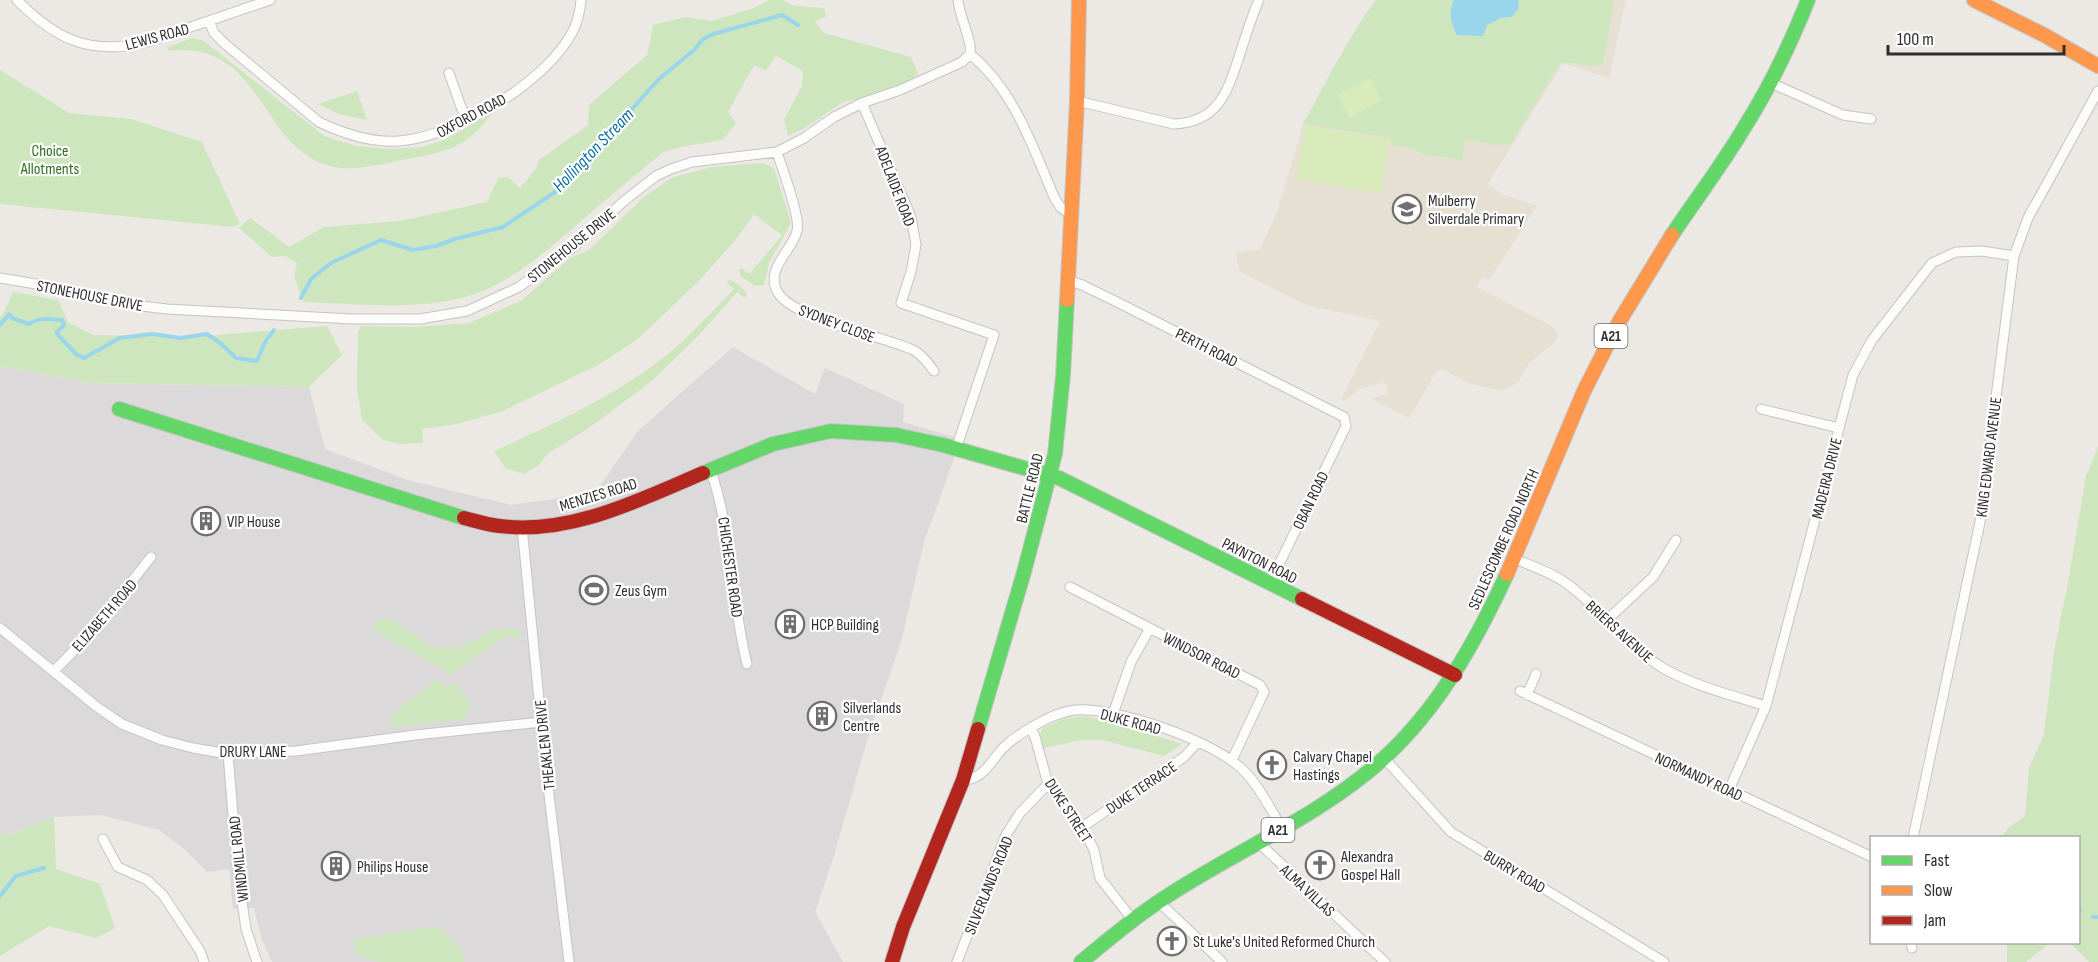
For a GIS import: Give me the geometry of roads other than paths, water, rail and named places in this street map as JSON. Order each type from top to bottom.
[{"type":"main road","name":"BATTLE ROAD","points":[[892,962],[903,927],[963,780],[1051,475],[1063,376],[1077,101],[1078,0]]},
{"type":"main road","name":"SEDLESCOMBE ROAD NORTH","points":[[1081,962],[1132,919],[1158,901],[1332,797],[1384,758],[1409,733],[1455,675],[1469,651],[1513,558],[1608,340],[1653,264],[1740,135],[1771,83],[1792,42],[1808,0]]},
{"type":"main road","points":[[1974,0],[2044,35],[2098,66]]},
{"type":"main road","name":"MENZIES ROAD","points":[[119,409],[462,518],[500,526],[522,527],[573,522],[624,506],[773,444],[831,432],[896,435],[1051,475]]},
{"type":"main road","name":"PAYNTON ROAD","points":[[1051,475],[1455,675]]},
{"type":"street","name":"LEWIS ROAD","points":[[17,0],[36,20],[59,35],[82,44],[107,47],[127,47],[144,43],[270,0]]},
{"type":"street","name":"OXFORD ROAD","points":[[209,21],[214,33],[225,44],[319,122],[334,129],[385,141],[397,141],[433,135],[495,105],[547,64],[562,48],[573,32],[579,15],[580,0]]},
{"type":"street","points":[[958,0],[959,13],[971,47],[970,54],[982,64],[1016,111],[1055,199],[1061,208],[1071,215]]},
{"type":"street","points":[[1077,101],[1174,124],[1189,123],[1204,117],[1218,104],[1228,90],[1259,0]]},
{"type":"street","name":"STONEHOUSE DRIVE","points":[[0,278],[65,289],[134,305],[167,309],[352,319],[420,320],[467,311],[516,290],[575,246],[624,201],[656,176],[671,168],[709,159],[777,152],[804,138],[834,117],[862,103],[900,90],[962,62],[970,54]]},
{"type":"street","points":[[449,73],[466,121]]},
{"type":"street","points":[[1771,83],[1843,115],[1871,119]]},
{"type":"street","name":"KING EDWARD AVENUE","points":[[1913,836],[1980,522],[2014,256],[2028,218],[2098,91]]},
{"type":"street","name":"ADELAIDE ROAD","points":[[862,103],[911,217],[916,245],[911,272],[901,303],[994,335],[956,449]]},
{"type":"street","name":"SYDNEY CLOSE","points":[[777,152],[798,219],[797,231],[776,269],[777,293],[791,306],[812,315],[916,352],[934,371]]},
{"type":"street","name":"MADEIRA DRIVE","points":[[1729,790],[1766,706],[1853,375],[1872,340],[1932,263],[1956,252],[1983,250],[2014,256]]},
{"type":"street","name":"PERTH ROAD","points":[[1068,280],[1083,285],[1344,417]]},
{"type":"street","points":[[1761,409],[1839,428]]},
{"type":"street","name":"OBAN ROAD","points":[[1270,583],[1346,426],[1344,417]]},
{"type":"street","name":"CHICHESTER ROAD","points":[[711,471],[725,522],[747,664]]},
{"type":"street","name":"THEAKLEN DRIVE","points":[[522,527],[569,962]]},
{"type":"street","points":[[1607,620],[1653,577],[1676,540]]},
{"type":"street","name":"ELIZABETH ROAD","points":[[54,671],[91,633],[151,557]]},
{"type":"street","name":"BRIERS AVENUE","points":[[1513,558],[1562,581],[1631,644],[1662,667],[1691,682],[1766,706]]},
{"type":"street","name":"WINDSOR ROAD","points":[[1070,587],[1260,685],[1264,692],[1232,760]]},
{"type":"street","name":"DRURY LANE","points":[[0,628],[97,707],[122,724],[162,740],[193,748],[228,754],[296,751],[415,735],[542,722]]},
{"type":"street","points":[[1113,714],[1131,663],[1150,628]]},
{"type":"street","name":"NORMANDY ROAD","points":[[1536,675],[1524,693],[1870,856]]},
{"type":"street","name":"DUKE ROAD","points":[[963,780],[973,780],[980,776],[1005,746],[1030,728],[1053,716],[1072,711],[1098,711],[1198,742],[1232,760],[1260,791],[1282,828]]},
{"type":"street","name":"DUKE STREET","points":[[1030,728],[1035,737],[1048,784],[1081,828],[1094,850],[1100,878],[1132,919]]},
{"type":"street","name":"DUKE TERRACE","points":[[1081,828],[1173,765],[1192,751],[1198,742]]},
{"type":"street","name":"WINDMILL ROAD","points":[[228,754],[241,895],[246,929],[257,962]]},
{"type":"street","name":"BURRY ROAD","points":[[1384,758],[1451,832],[1664,962]]},
{"type":"street","name":"SILVERLANDS ROAD","points":[[957,962],[1006,835],[1020,813],[1048,784]]},
{"type":"street","points":[[103,839],[118,867],[147,880],[163,895],[200,951],[204,962]]},
{"type":"street","name":"ALMA VILLAS","points":[[1258,843],[1385,962]]},
{"type":"street","points":[[1158,901],[1222,962]]},
{"type":"water","points":[[1454,0],[1519,0],[1518,9],[1512,17],[1501,18],[1487,25],[1483,36],[1457,35],[1451,18]]},
{"type":"waterway","name":"Hollington Stream","points":[[301,298],[311,279],[331,263],[381,240],[413,250],[436,246],[503,227],[561,188],[659,79],[694,50],[702,40],[713,34],[782,15],[798,25]]},
{"type":"waterway","name":"Hollington Stream","points":[[0,325],[9,314],[12,318],[29,324],[41,319],[62,320],[64,325],[57,334],[77,355],[84,358],[120,338],[152,334],[181,338],[207,334],[236,358],[257,361],[265,342],[274,330]]},
{"type":"waterway","points":[[0,896],[16,876],[44,868]]},
{"type":"waterway","points":[[2093,917],[2098,917]]},
{"type":"place","name":"Mulberry Silverdale Primary","points":[[1407,209]]},
{"type":"place","name":"VIP House","points":[[206,521]]},
{"type":"place","name":"Zeus Gym","points":[[594,590]]},
{"type":"place","name":"HCP Building","points":[[790,624]]},
{"type":"place","name":"Silverlands Centre","points":[[822,716]]},
{"type":"place","name":"Calvary Chapel Hastings","points":[[1272,765]]},
{"type":"place","name":"Alexandra Gospel Hall","points":[[1320,865]]},
{"type":"place","name":"Philips House","points":[[336,866]]},
{"type":"place","name":"St Luke's United Reformed Church","points":[[1172,941]]},
{"type":"park label","name":"Choice Allotments","points":[[50,159]]}]
